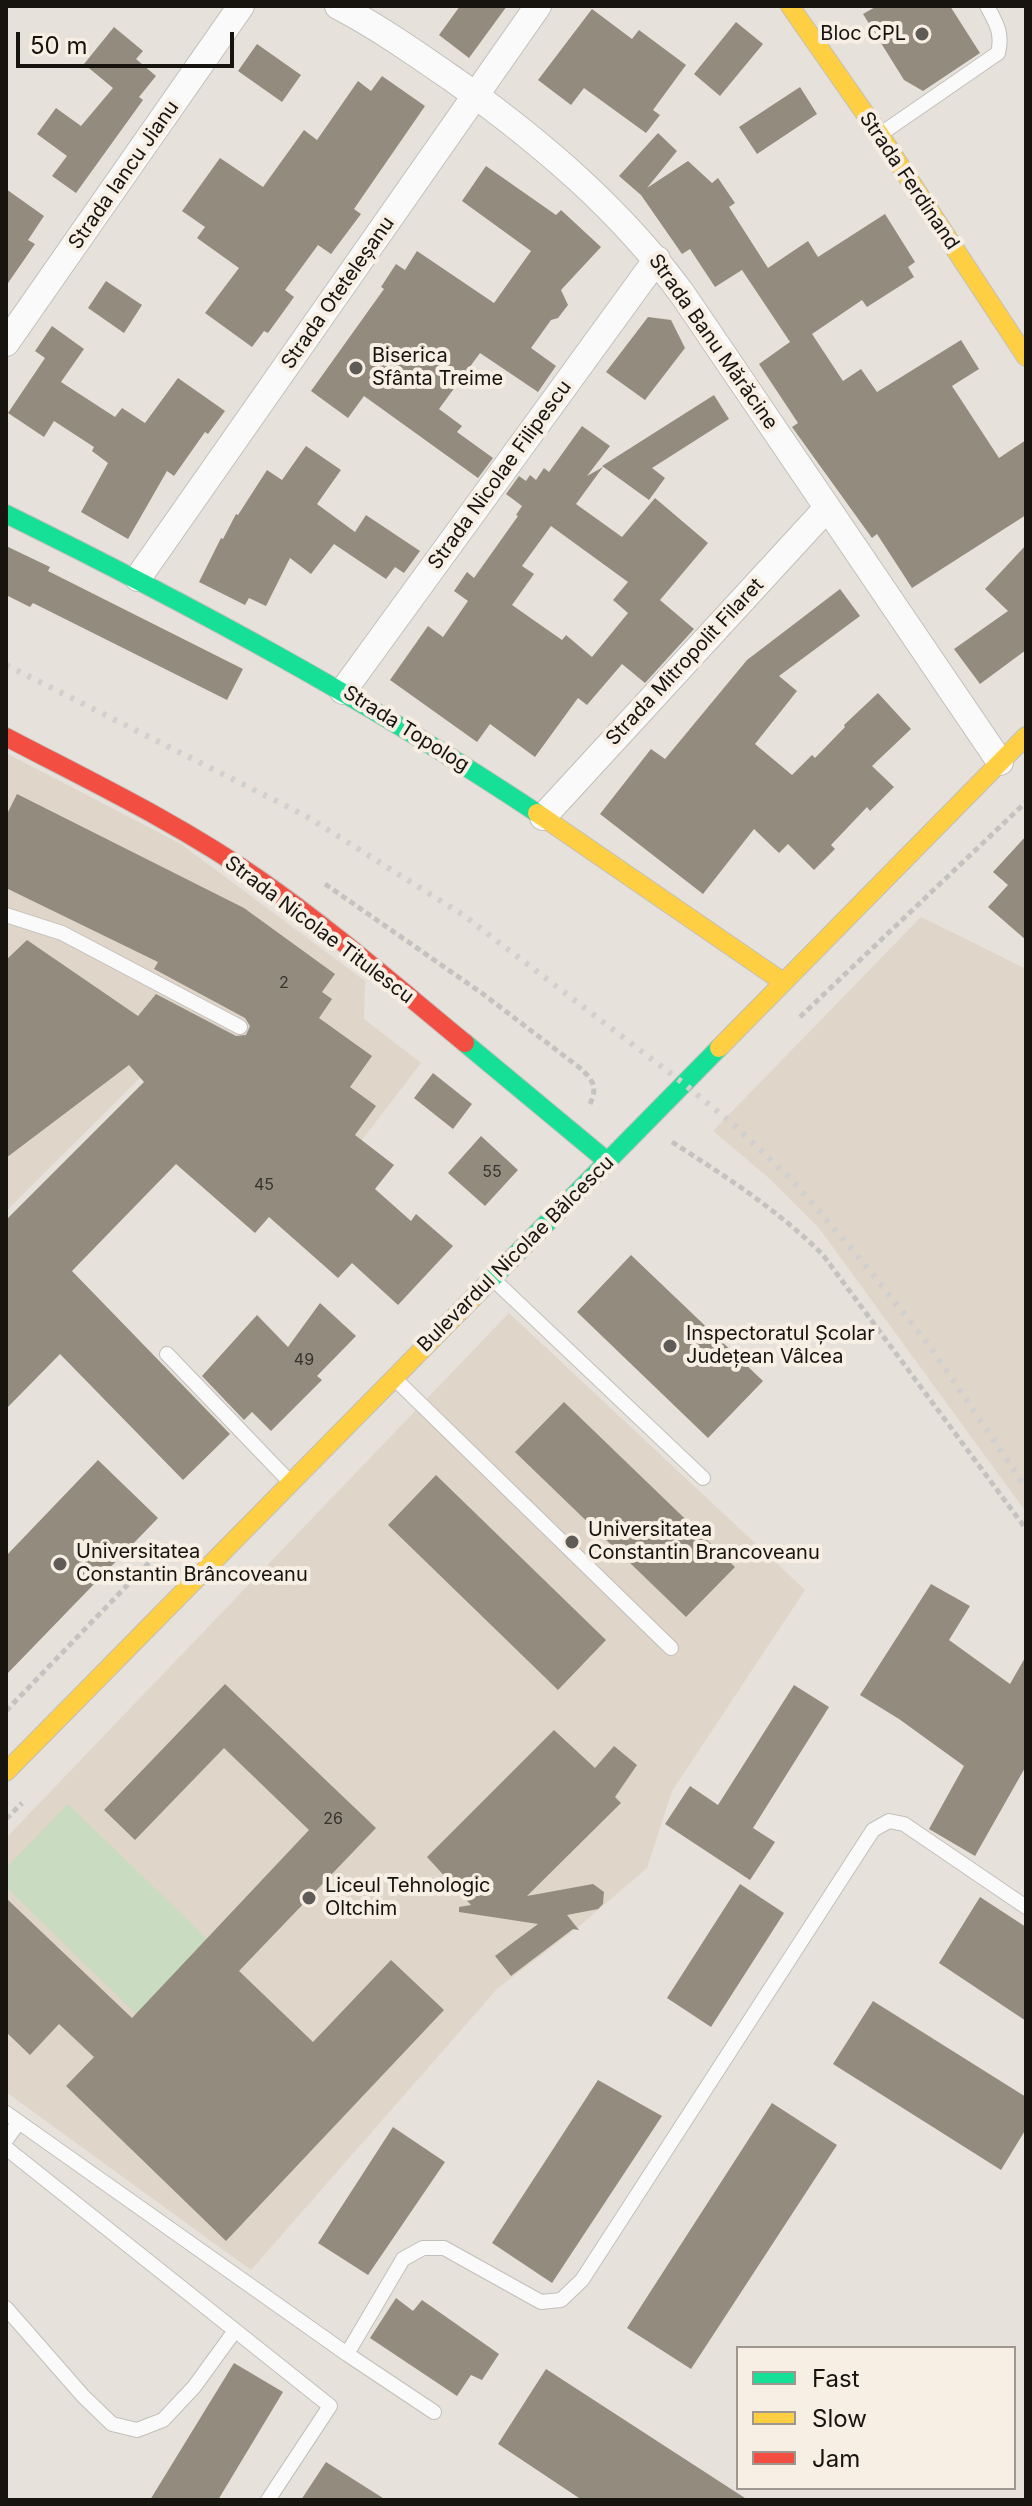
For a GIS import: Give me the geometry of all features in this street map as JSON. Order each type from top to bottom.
[{"type":"main road","name":"Strada Ferdinand","points":[[790,6],[880,135],[1026,357]]},
{"type":"main road","name":"Strada Topolog","points":[[6,514],[138,578],[343,691],[543,817],[783,982]]},
{"type":"main road","name":"Bulevardul Nicolae Bălcescu","points":[[6,1771],[1026,736]]},
{"type":"main road","name":"Strada Nicolae Titulescu","points":[[9,745],[186,832],[260,880],[331,933],[607,1161]]},
{"type":"street","name":"Strada Iancu Jianu","points":[[6,343],[241,6]]},
{"type":"street","name":"Strada Banu Mărăcine","points":[[338,6],[418,55],[562,164],[628,226],[657,259],[1000,762]]},
{"type":"street","name":"Strada Oteteleșanu","points":[[138,578],[538,6]]},
{"type":"street","name":"Strada Nicolae Filipescu","points":[[343,691],[657,259]]},
{"type":"street","name":"Strada Mitropolit Filaret","points":[[543,817],[827,508]]},
{"type":"lane","points":[[880,135],[998,53],[1000,29],[987,6]]},
{"type":"lane","points":[[6,915],[62,933],[240,1027]]},
{"type":"lane","points":[[492,1278],[703,1478]]},
{"type":"lane","points":[[167,1354],[291,1482]]},
{"type":"lane","points":[[394,1378],[671,1648]]},
{"type":"lane","points":[[347,2354],[403,2259],[423,2248],[444,2248],[541,2302],[561,2300],[582,2280],[873,1830],[889,1821],[904,1824],[1026,1907]]},
{"type":"lane","points":[[6,2113],[434,2412]]},
{"type":"lane","points":[[6,2140],[19,2122]]},
{"type":"lane","points":[[6,2148],[330,2406],[268,2500]]},
{"type":"lane","points":[[6,2308],[83,2396],[112,2424],[137,2430],[163,2420],[194,2387],[234,2332]]},
{"type":"path","points":[[672,1142],[756,1197],[797,1228],[823,1255],[1026,1529]]},
{"type":"shaded area","points":[[6,753],[181,844],[365,981],[364,1019],[421,1063],[335,1175],[140,1078],[6,1211]]},
{"type":"shaded area","points":[[921,917],[1026,969],[1026,1512],[819,1228],[770,1179],[713,1131]]},
{"type":"shaded area","name":"Liceul Tehnologic Oltchim","points":[[509,1313],[805,1590],[672,1791],[647,1868],[577,1928],[497,1989],[251,2270],[6,2092],[6,1838]]},
{"type":"green space","points":[[68,1804],[208,1940],[136,2014],[6,1887],[6,1868]]},
{"type":"building","points":[[460,6],[507,6],[469,58],[439,35]]},
{"type":"building","name":"Bloc CPL","points":[[877,6],[950,6],[980,53],[923,91],[904,80],[863,14]]},
{"type":"building","points":[[592,9],[632,39],[639,30],[686,65],[653,110],[660,115],[646,133],[584,88],[571,105],[538,80]]},
{"type":"building","points":[[736,22],[763,44],[720,96],[694,74]]},
{"type":"building","points":[[114,27],[143,51],[136,59],[156,76],[139,97],[143,100],[76,193],[52,176],[67,156],[37,134],[56,108],[81,126],[113,88],[84,64]]},
{"type":"building","points":[[257,44],[301,75],[282,102],[238,71]]},
{"type":"building","points":[[382,76],[425,106],[354,209],[361,214],[331,254],[318,245],[285,290],[294,297],[268,333],[264,331],[252,347],[205,313],[239,268],[197,238],[205,227],[182,211],[220,158],[263,187],[304,130],[317,140],[358,81],[371,91]]},
{"type":"building","points":[[800,87],[817,114],[757,154],[739,127]]},
{"type":"building","points":[[658,133],[677,151],[647,188],[688,161],[712,183],[718,178],[735,203],[729,207],[768,268],[808,241],[818,257],[885,214],[915,262],[908,267],[914,277],[867,307],[862,300],[812,334],[843,381],[861,369],[877,392],[961,340],[979,369],[952,386],[999,458],[1026,440],[1026,515],[912,588],[877,534],[872,538],[792,427],[798,423],[759,364],[790,342],[742,270],[715,287],[690,249],[682,254],[641,195],[619,176]]},
{"type":"building","points":[[486,166],[556,215],[561,210],[601,247],[561,290],[568,305],[558,318],[551,320],[531,348],[556,366],[538,392],[480,353],[439,409],[462,426],[457,432],[493,458],[478,478],[364,396],[348,418],[311,391],[384,289],[381,287],[396,264],[405,270],[417,251],[494,303],[531,251],[462,201]]},
{"type":"building","points":[[6,189],[44,216],[28,240],[35,244],[6,286]]},
{"type":"building","points":[[106,281],[142,305],[124,333],[88,308]]},
{"type":"building","points":[[648,317],[671,320],[685,348],[645,400],[606,372]]},
{"type":"building","points":[[52,326],[84,349],[61,382],[115,417],[122,408],[145,423],[178,378],[225,411],[208,434],[205,432],[174,476],[167,471],[128,539],[81,512],[108,463],[92,451],[94,447],[54,421],[44,437],[8,413],[45,358],[35,351]]},
{"type":"building","points":[[714,395],[729,419],[652,468],[665,478],[649,500],[602,466]]},
{"type":"building","points":[[582,426],[610,446],[587,476],[603,467],[576,504],[622,537],[655,498],[708,543],[660,600],[694,629],[645,683],[622,664],[587,705],[578,698],[535,757],[490,724],[477,742],[390,680],[428,626],[443,637],[468,601],[454,591],[467,572],[474,578],[518,516],[522,506],[506,494],[519,476],[526,481],[530,475],[536,480],[544,468],[549,472]],"holes":[[[551,526],[628,582],[613,600],[628,613],[592,657],[566,635],[562,640],[512,605],[534,574],[522,566]]]},
{"type":"building","points":[[306,446],[341,470],[317,504],[355,532],[366,515],[420,551],[404,573],[395,567],[386,579],[334,544],[311,574],[290,558],[266,606],[249,598],[245,605],[199,582],[221,538],[267,470],[282,480]]},
{"type":"building","points":[[1026,545],[1026,650],[980,684],[954,649],[1008,611],[985,589]]},
{"type":"building","points":[[6,546],[50,567],[48,571],[243,669],[227,700],[33,603],[30,607],[6,595]]},
{"type":"building","points":[[840,589],[860,616],[779,676],[797,691],[755,744],[792,775],[812,755],[815,758],[878,693],[911,729],[872,766],[894,787],[870,811],[867,807],[831,845],[835,849],[814,870],[788,844],[779,853],[754,829],[703,894],[600,814],[651,749],[665,759],[747,660]]},
{"type":"building","points":[[17,794],[244,908],[335,974],[322,992],[332,999],[319,1018],[372,1056],[350,1087],[376,1106],[355,1135],[394,1165],[375,1189],[411,1221],[416,1214],[453,1246],[398,1305],[352,1263],[338,1278],[269,1217],[255,1233],[176,1164],[72,1271],[230,1434],[183,1480],[60,1354],[6,1409],[6,1220],[144,1082],[129,1065],[6,1158],[6,960],[27,940],[138,1016],[156,994],[236,1036],[246,1035],[250,1026],[245,1018],[154,969],[158,962],[6,888],[6,816]]},
{"type":"building","points":[[1026,836],[1026,940],[988,907],[1008,885],[993,872]]},
{"type":"building","points":[[433,1073],[472,1104],[453,1129],[414,1098]]},
{"type":"building","points":[[481,1136],[518,1170],[485,1206],[448,1173]]},
{"type":"building","name":"Inspectoratul Școlar Județean Vâlcea","points":[[631,1255],[763,1381],[708,1438],[577,1312]]},
{"type":"building","points":[[320,1303],[356,1336],[317,1376],[322,1380],[271,1431],[252,1412],[244,1420],[202,1376],[257,1315],[288,1347]]},
{"type":"building","points":[[564,1402],[735,1567],[686,1617],[515,1452]]},
{"type":"building","points":[[98,1460],[158,1518],[6,1675],[6,1556]]},
{"type":"building","points":[[436,1475],[606,1640],[558,1690],[388,1525]]},
{"type":"building","points":[[931,1584],[970,1606],[949,1640],[1010,1684],[1026,1656],[1026,1766],[975,1856],[929,1829],[964,1766],[860,1695]]},
{"type":"building","points":[[225,1684],[376,1828],[239,1971],[313,2042],[391,1960],[444,2010],[226,2241],[66,2086],[94,2057],[59,2024],[30,2055],[6,2032],[6,1898],[132,2018],[309,1830],[224,1748],[135,1840],[104,1810]]},
{"type":"building","points":[[794,1685],[829,1707],[753,1828],[775,1842],[750,1880],[665,1824],[690,1786],[718,1805]]},
{"type":"building","points":[[554,1730],[595,1768],[614,1746],[637,1765],[615,1797],[621,1803],[527,1896],[593,1884],[604,1892],[603,1904],[598,1909],[567,1915],[579,1930],[573,1929],[511,1976],[495,1956],[538,1924],[459,1912],[459,1907],[471,1905],[427,1857]]},
{"type":"building","points":[[740,1884],[784,1913],[711,2027],[667,1998]]},
{"type":"building","points":[[980,1897],[1026,1927],[1026,2021],[939,1963]]},
{"type":"building","points":[[873,2001],[1026,2097],[1026,2129],[1001,2170],[833,2064]]},
{"type":"building","points":[[598,2080],[662,2116],[552,2283],[492,2243]]},
{"type":"building","points":[[772,2103],[837,2145],[691,2369],[627,2328]]},
{"type":"building","points":[[393,2127],[445,2162],[368,2275],[318,2243]]},
{"type":"building","points":[[396,2298],[413,2311],[422,2300],[499,2354],[482,2380],[471,2375],[457,2396],[370,2338]]},
{"type":"building","points":[[234,2363],[283,2392],[218,2500],[150,2500]]},
{"type":"building","points":[[546,2369],[748,2500],[582,2500],[498,2444]]},
{"type":"building","points":[[326,2462],[386,2500],[301,2500]]},
{"type":"railway","points":[[6,665],[306,816],[463,915],[683,1083],[733,1124],[794,1182],[865,1265],[929,1345],[1026,1488]]},
{"type":"traffic: fast","points":[[6,514],[142,583],[343,692],[537,813]]},
{"type":"traffic: fast","points":[[465,1043],[607,1161]]},
{"type":"traffic: fast","points":[[475,1296],[719,1048]]},
{"type":"traffic: slow","points":[[790,6],[880,135],[1026,357]]},
{"type":"traffic: slow","points":[[719,1048],[1026,736]]},
{"type":"traffic: slow","points":[[537,813],[783,982]]},
{"type":"traffic: slow","points":[[6,1772],[475,1296]]},
{"type":"traffic: jam","points":[[6,737],[135,804],[230,860],[313,919],[465,1043]]},
{"type":"place","name":"Bloc CPL","points":[[922,34]]},
{"type":"place","name":"Biserica Sfânta Treime","points":[[356,368]]},
{"type":"place","name":"Inspectoratul Școlar Județean Vâlcea","points":[[670,1346]]},
{"type":"place","name":"Universitatea Constantin Brancoveanu","points":[[572,1542]]},
{"type":"place","name":"Universitatea Constantin Brâncoveanu","points":[[60,1564]]},
{"type":"place","name":"Liceul Tehnologic Oltchim","points":[[309,1898]]}]
